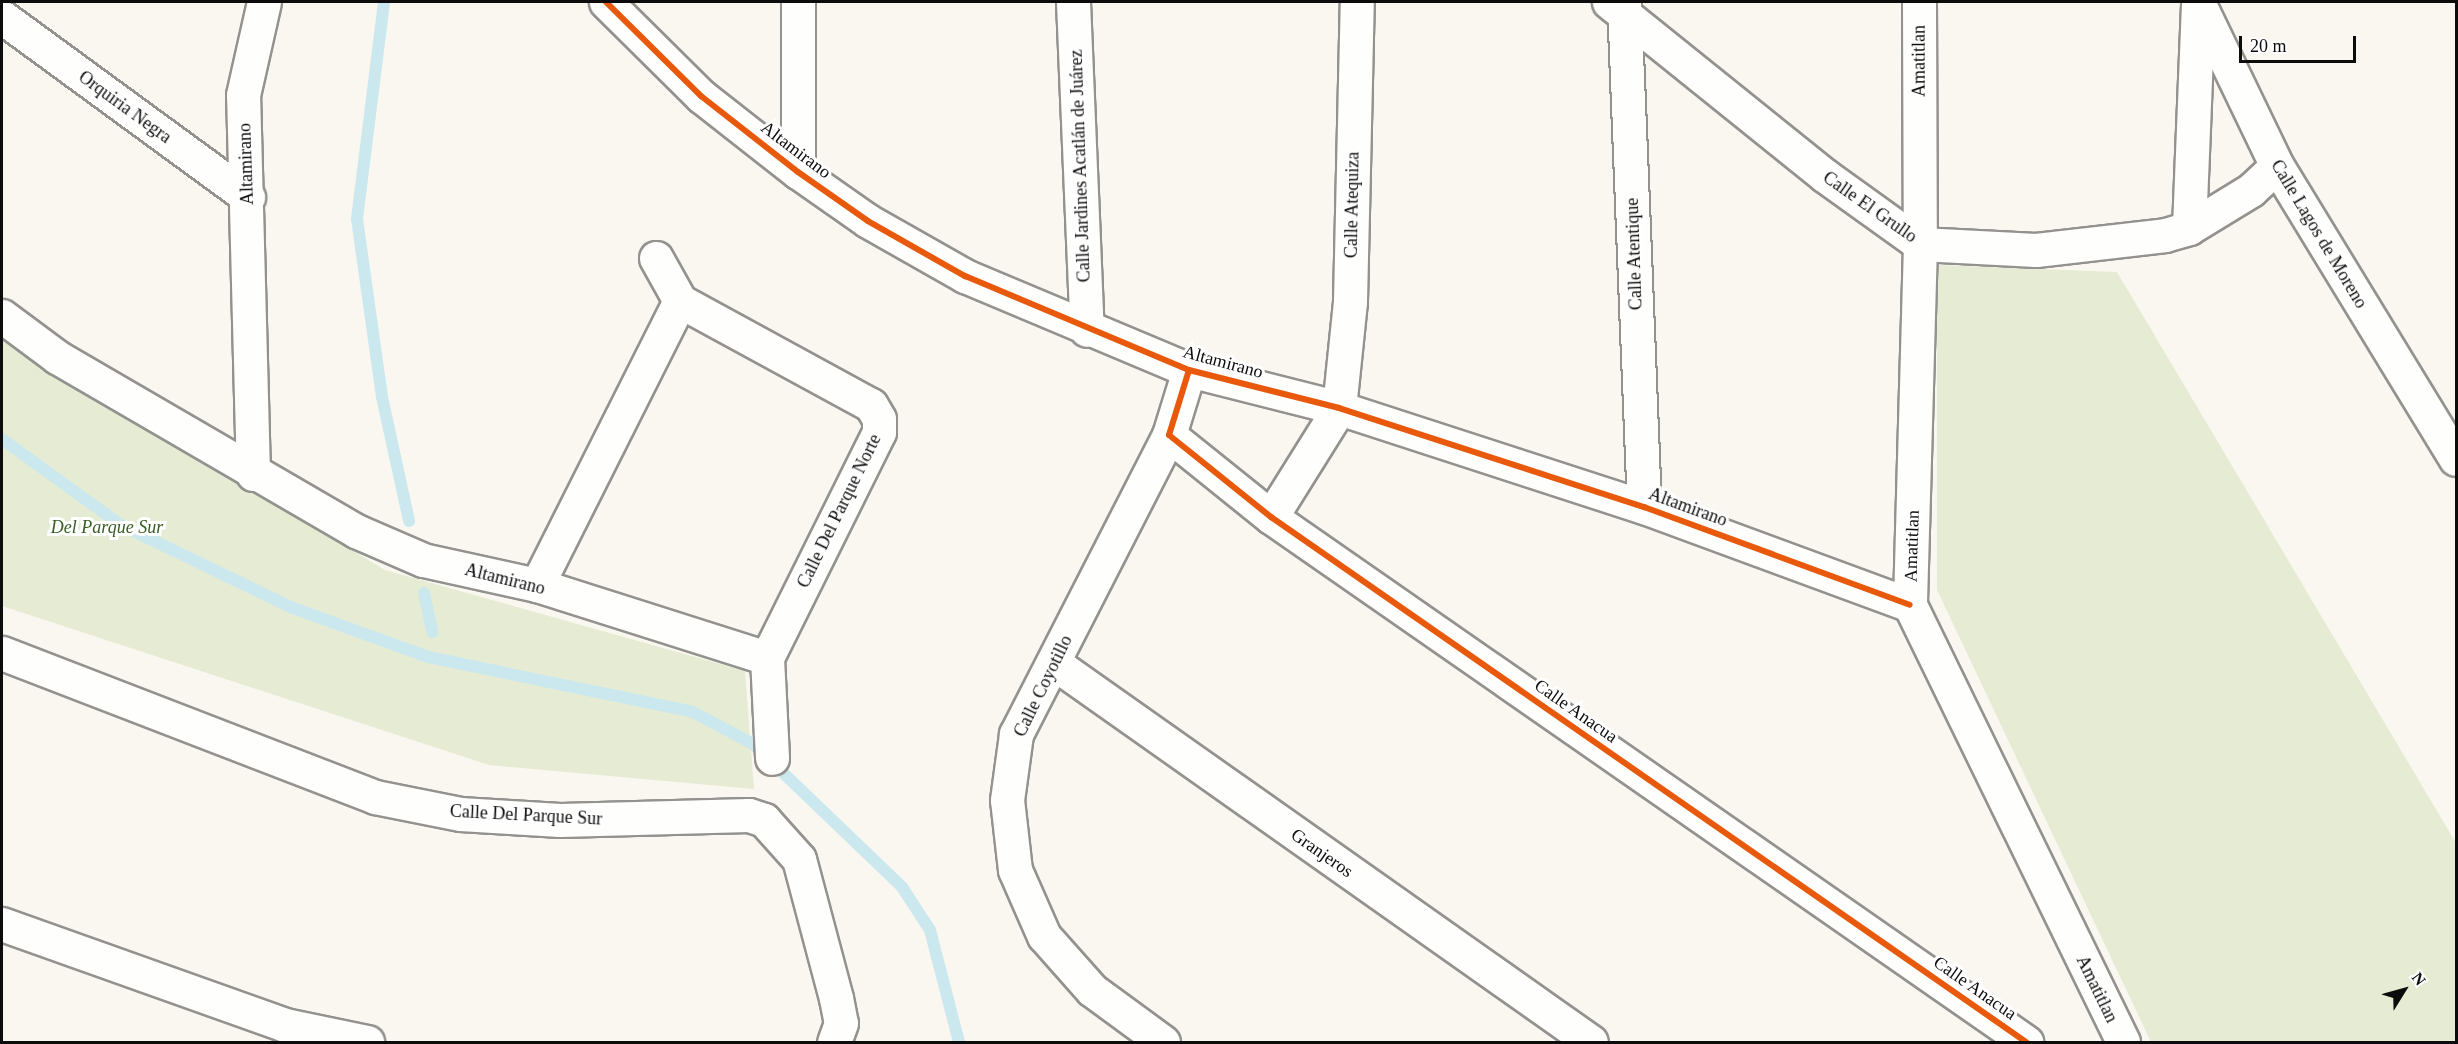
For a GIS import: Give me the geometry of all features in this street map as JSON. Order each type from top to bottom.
[{"type":"street","name":"Altamirano","points":[[253,474],[248,197],[243,95],[264,2]]},
{"type":"street","name":"Altamirano","points":[[606,2],[701,96],[798,172],[868,221],[966,276],[1087,330],[1189,370],[1339,408],[1644,507],[1910,605]]},
{"type":"street","points":[[798,2],[798,172]]},
{"type":"street","name":"Calle Jardines Acatlán de Juárez","points":[[1073,2],[1087,330]]},
{"type":"street","name":"Calle Atequiza","points":[[1339,408],[1350,301],[1357,2]]},
{"type":"street","name":"Amatitlan","points":[[1919,2],[1920,244],[1910,605],[2123,1042]]},
{"type":"street","points":[[2188,228],[2201,2]]},
{"type":"street","name":"Calle Lagos de Moreno","points":[[2201,2],[2277,166],[2457,459]]},
{"type":"street","name":"Calle El Grullo","points":[[1619,5],[1816,168],[1920,244],[2047,249],[2114,245],[2188,228],[2251,190],[2277,166]]},
{"type":"street","name":"Calle Atentique","points":[[1619,5],[1644,507]]},
{"type":"street","name":"Orquiria Negra","points":[[2,17],[248,197]]},
{"type":"street","points":[[537,585],[680,301],[656,258]]},
{"type":"street","name":"Calle Del Parque Norte","points":[[680,301],[871,405],[879,419],[879,432],[767,658],[772,758]]},
{"type":"street","name":"Altamirano","points":[[2,316],[57,357],[253,474],[356,531],[423,560],[537,585],[767,658]]},
{"type":"street","points":[[1169,435],[1189,370]]},
{"type":"street","points":[[1271,517],[1339,408]]},
{"type":"street","name":"Calle Anacua","points":[[1169,435],[1271,517],[2026,1042]]},
{"type":"street","name":"Calle Coyotillo","points":[[1163,1042],[1092,990],[1044,936],[1015,870],[1007,800],[1016,734],[1169,435]]},
{"type":"street","name":"Calle Del Parque Sur","points":[[2,653],[375,797],[460,814],[527,818],[749,815],[764,820],[799,859],[841,1023],[834,1042]]},
{"type":"street","name":"Granjeros","points":[[1054,663],[1591,1042]]},
{"type":"street","points":[[2,924],[281,1034],[367,1042]]},
{"type":"green space","points":[[1937,265],[2117,272],[2456,843],[2456,1042],[2151,1042],[1937,590]]},
{"type":"green space","name":"Del Parque Sur","points":[[2,339],[385,570],[745,671],[754,789],[489,765],[2,606]]},
{"type":"waterway","points":[[384,2],[357,219],[382,397],[409,521]]},
{"type":"waterway","points":[[2,439],[121,525],[293,608],[428,657],[693,712],[753,744],[902,887],[930,930],[959,1042]]},
{"type":"waterway","points":[[424,593],[432,632]]},
{"type":"cycle path","points":[[606,2],[701,96],[798,172],[868,221],[965,276],[1189,370],[1339,408],[1644,507],[1910,605]]},
{"type":"cycle path","points":[[1189,370],[1169,435],[1271,517],[2026,1042]]}]
